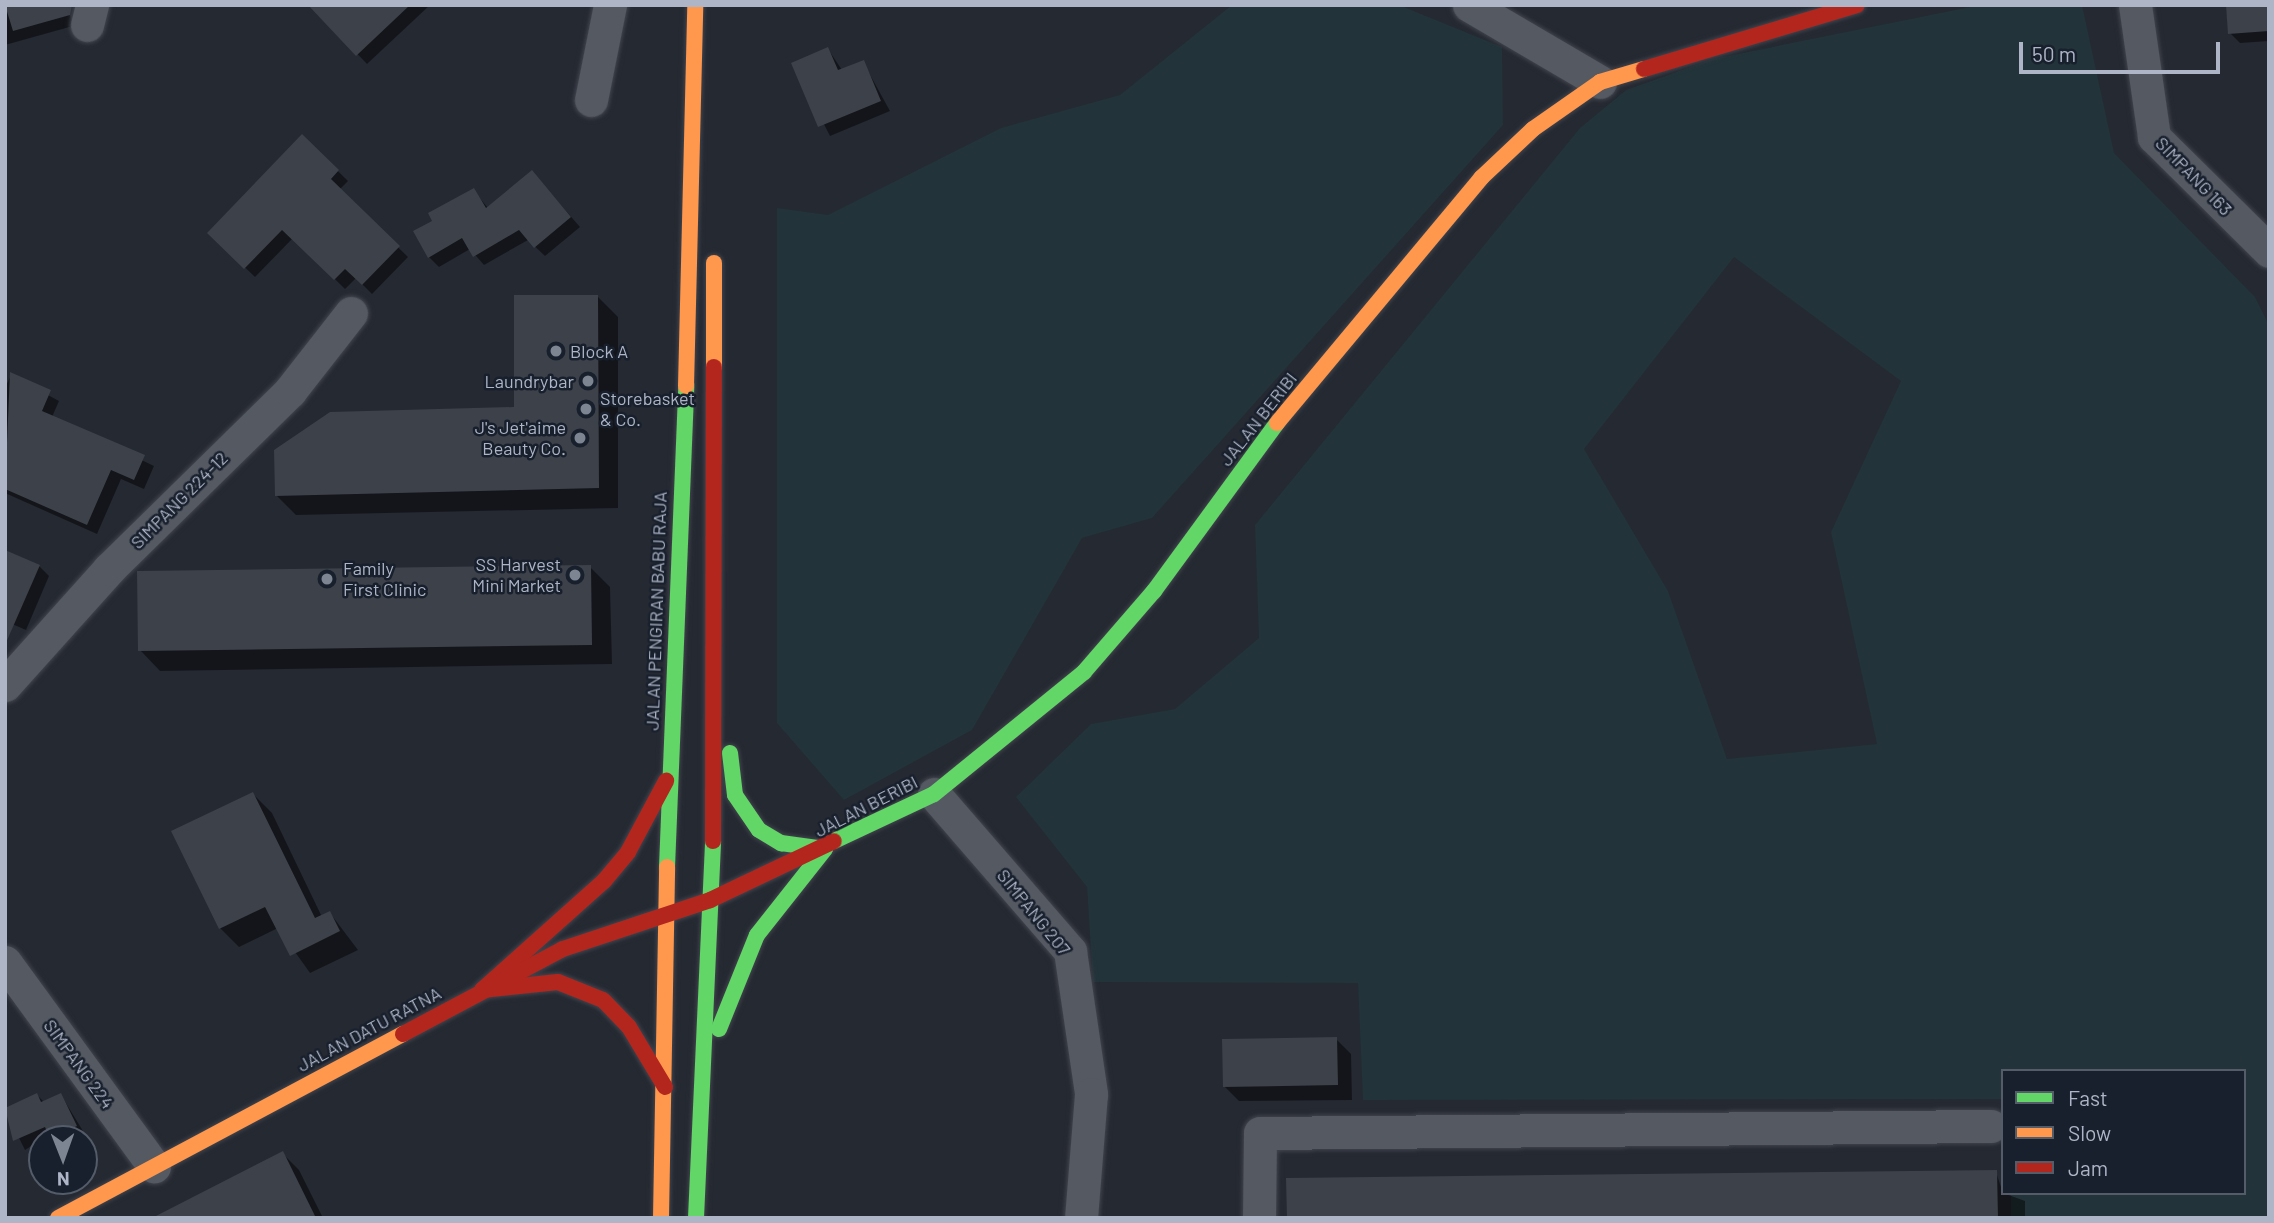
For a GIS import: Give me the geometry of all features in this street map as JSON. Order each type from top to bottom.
[{"type":"main road","name":"JALAN PENGIRAN BABU RAJA","points":[[661,1218],[669,909],[669,776],[694,214],[695,5]]},
{"type":"main road","name":"JALAN BERIBI","points":[[710,900],[825,849],[934,794],[1084,672],[1154,591],[1272,429],[1481,178],[1570,99],[1600,82],[1857,5]]},
{"type":"main road","points":[[696,1218],[705,1088],[710,900],[714,241]]},
{"type":"main road","points":[[705,1088],[740,964],[825,849],[781,843],[759,830],[735,795],[713,619]]},
{"type":"main road","points":[[482,990],[604,881],[628,852],[669,776]]},
{"type":"main road","name":"JALAN DATU RATNA","points":[[58,1218],[563,949],[669,909],[710,900]]},
{"type":"main road","points":[[482,990],[558,982],[603,1000],[629,1027],[665,1087]]},
{"type":"street","points":[[591,100],[610,5]]},
{"type":"street","points":[[1469,5],[1600,82]]},
{"type":"street","name":"SIMPANG 163","points":[[2135,5],[2154,137],[2269,251]]},
{"type":"street","name":"SIMPANG 224-12","points":[[5,685],[108,569],[290,391],[351,313]]},
{"type":"street","name":"SIMPANG 207","points":[[934,794],[1070,951],[1091,1094],[1081,1218]]},
{"type":"street","name":"SIMPANG 224","points":[[5,962],[154,1166]]},
{"type":"street","points":[[1259,1218],[1260,1133],[1991,1126]]},
{"type":"shaded area","points":[[1232,5],[1399,5],[1502,47],[1503,125],[1152,518],[1082,538],[972,730],[844,800],[777,723],[777,208],[828,215],[1001,128],[1120,95]]},
{"type":"shaded area","points":[[1980,5],[2082,5],[2114,153],[2255,297],[2269,325],[2269,1218],[2011,1218],[2011,1195],[2246,1195],[2246,1069],[2001,1069],[2001,1099],[1363,1100],[1358,983],[1093,982],[1087,887],[1016,797],[1091,724],[1175,709],[1259,638],[1255,525],[1580,128],[1626,90],[1713,59]],"holes":[[[1734,257],[1901,381],[1831,532],[1877,744],[1727,759],[1668,591],[1584,449]]]},
{"type":"building","points":[[5,5],[72,5],[70,15],[13,31]]},
{"type":"building","points":[[308,5],[410,5],[356,56]]},
{"type":"building","points":[[2226,5],[2269,5],[2269,31],[2228,34]]},
{"type":"building","points":[[828,47],[838,70],[864,60],[881,101],[818,127],[791,63]]},
{"type":"building","points":[[302,134],[339,170],[331,179],[400,246],[362,285],[345,269],[334,280],[282,230],[244,269],[207,233]]},
{"type":"building","points":[[532,170],[571,217],[534,248],[519,230],[473,257],[462,238],[428,258],[413,231],[432,221],[428,213],[474,188],[486,208]]},
{"type":"building","name":"Block A","points":[[514,295],[598,295],[599,488],[275,496],[274,450],[330,412],[514,407]]},
{"type":"building","points":[[10,372],[51,390],[42,411],[145,455],[134,480],[111,470],[87,525],[5,489]]},
{"type":"building","points":[[5,550],[40,565],[5,645]]},
{"type":"building","points":[[591,565],[592,645],[138,651],[137,571]]},
{"type":"building","points":[[253,792],[315,918],[330,911],[340,931],[290,956],[265,907],[219,929],[171,831]]},
{"type":"building","points":[[1337,1037],[1338,1085],[1223,1087],[1222,1039]]},
{"type":"building","points":[[37,1093],[41,1102],[61,1093],[77,1125],[28,1125],[28,1134],[13,1141],[5,1108]]},
{"type":"building","points":[[283,1151],[316,1218],[152,1218]]},
{"type":"building","points":[[1997,1170],[1998,1218],[1287,1218],[1286,1178]]},
{"type":"traffic: fast","points":[[667,867],[686,386]]},
{"type":"traffic: fast","points":[[834,841],[934,794],[1084,672],[1154,591],[1277,423]]},
{"type":"traffic: fast","points":[[730,753],[735,795],[759,830],[781,843],[825,849]]},
{"type":"traffic: fast","points":[[696,1218],[713,841]]},
{"type":"traffic: fast","points":[[719,1029],[757,935],[825,849]]},
{"type":"traffic: slow","points":[[686,386],[695,5]]},
{"type":"traffic: slow","points":[[1277,423],[1481,178],[1533,129],[1600,82],[1644,69]]},
{"type":"traffic: slow","points":[[714,263],[714,367]]},
{"type":"traffic: slow","points":[[661,1218],[667,867]]},
{"type":"traffic: slow","points":[[58,1218],[403,1034]]},
{"type":"traffic: jam","points":[[1644,69],[1857,5]]},
{"type":"traffic: jam","points":[[713,841],[714,367]]},
{"type":"traffic: jam","points":[[482,990],[604,881],[628,852],[666,781]]},
{"type":"traffic: jam","points":[[403,1034],[563,949],[710,900],[834,841]]},
{"type":"traffic: jam","points":[[482,990],[558,982],[603,1000],[629,1027],[665,1087]]},
{"type":"place","name":"Block A","points":[[556,351]]},
{"type":"place","name":"Laundrybar","points":[[588,381]]},
{"type":"place","name":"Storebasket & Co.","points":[[586,409]]},
{"type":"place","name":"J's Jet'aime Beauty Co.","points":[[580,438]]},
{"type":"place","name":"SS Harvest Mini Market","points":[[575,575]]},
{"type":"place","name":"Family First Clinic","points":[[327,579]]}]
